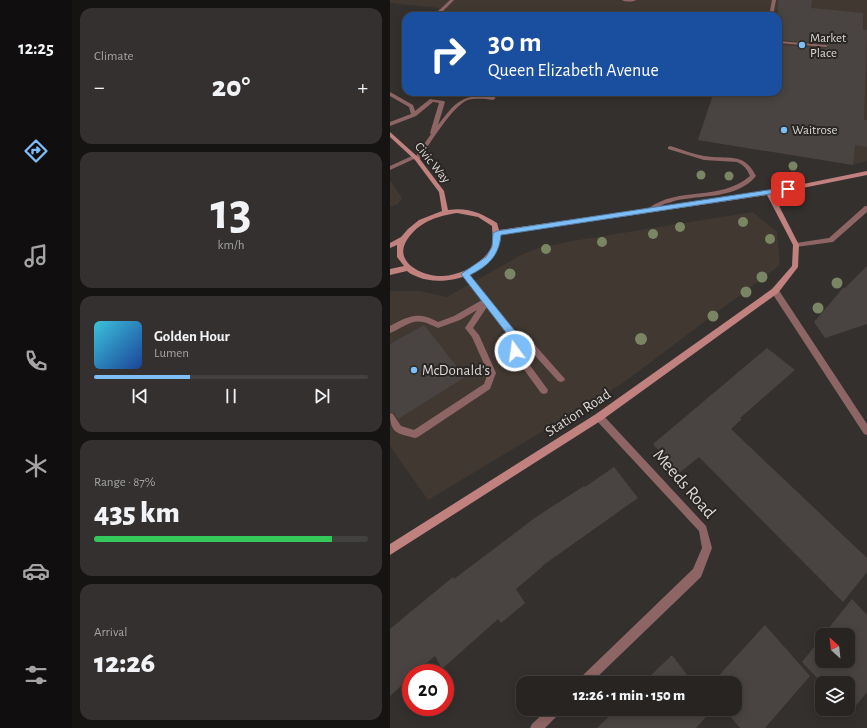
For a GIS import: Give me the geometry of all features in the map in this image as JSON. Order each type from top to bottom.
[{"type":"main road","name":"Civic Way","points":[[390,134],[416,158],[442,192],[445,212]]},
{"type":"main road","points":[[497,233],[769,193],[867,173]]},
{"type":"main road","points":[[769,193],[796,245]]},
{"type":"main road","points":[[390,246],[403,239],[418,222],[445,212],[457,210],[480,215],[494,225],[497,233],[496,247],[488,259],[478,267],[465,274],[454,277],[433,278],[414,272],[408,268],[400,255],[400,247],[403,239]]},
{"type":"main road","name":"Station Road","points":[[390,550],[599,417],[774,291],[795,267],[796,245]]},
{"type":"main road","points":[[390,272],[408,268]]},
{"type":"street","points":[[439,12],[452,0]]},
{"type":"street","points":[[624,0],[634,0]]},
{"type":"street","points":[[772,12],[774,0]]},
{"type":"street","points":[[782,42],[826,46]]},
{"type":"street","points":[[390,94],[410,106],[414,115]]},
{"type":"street","points":[[390,168],[416,158],[432,136],[462,101],[471,98],[493,98]]},
{"type":"street","points":[[390,124],[414,115],[432,100],[442,102],[432,136]]},
{"type":"street","points":[[651,210],[664,202],[731,190],[747,182],[753,176],[750,168],[742,162],[727,158],[704,158],[670,148]]},
{"type":"street","points":[[796,245],[831,240],[867,208]]},
{"type":"street","points":[[465,274],[516,338],[532,346],[561,379]]},
{"type":"street","points":[[774,291],[867,431]]},
{"type":"street","points":[[390,330],[414,317],[425,317],[438,325],[457,318],[486,302]]},
{"type":"street","points":[[390,417],[398,429],[415,434],[487,386],[492,373],[475,335],[469,328],[486,302]]},
{"type":"street","points":[[516,338],[515,351],[544,390]]},
{"type":"street","name":"Meeds Road","points":[[590,676],[697,573],[707,548],[703,529],[599,417]]},
{"type":"street","points":[[536,728],[549,716]]},
{"type":"shaded area","points":[[390,0],[867,0],[867,161],[853,165],[698,140],[713,96],[782,96],[782,12],[436,12],[439,8],[390,3]]},
{"type":"shaded area","points":[[390,180],[402,198],[398,204],[390,207]]},
{"type":"shaded area","points":[[753,212],[777,232],[780,265],[623,383],[428,500],[390,446],[390,291],[419,291],[447,297],[521,255],[538,248],[572,241]]},
{"type":"building","name":"Waitrose","points":[[778,0],[812,0],[811,8],[863,13],[863,30],[867,30],[864,120],[867,120],[867,147],[855,145],[853,165],[698,140],[713,96],[782,96],[782,45],[829,47],[826,44],[782,40],[782,12],[778,12]]},
{"type":"building","points":[[867,266],[867,324],[825,338],[814,322],[843,288],[845,288]]},
{"type":"building","name":"McDonald's","points":[[424,325],[465,377],[398,419],[394,413],[390,412],[390,344]]},
{"type":"building","points":[[767,348],[795,370],[740,418],[742,419],[731,429],[867,558],[867,572],[843,602],[699,457],[679,473],[653,444]]},
{"type":"building","points":[[614,467],[638,498],[542,566],[516,589],[525,603],[501,623],[498,619],[448,664],[439,664],[435,656],[426,664],[402,664],[402,685],[390,696],[390,629],[453,577],[454,579],[536,517],[584,486],[585,487]]},
{"type":"building","points":[[852,599],[867,615],[867,692],[855,707],[855,676],[815,676],[802,662],[815,646],[815,668],[855,668],[855,628],[829,628]]},
{"type":"building","points":[[765,625],[810,676],[765,728],[740,728],[730,716],[742,716],[742,676],[718,676]]},
{"type":"building","points":[[672,655],[688,676],[650,676]]},
{"type":"building","points":[[610,716],[707,716],[696,728],[597,728]]},
{"type":"place","name":"Market Place","points":[[802,45]]},
{"type":"place","name":"Waitrose","points":[[784,130]]},
{"type":"place","name":"McDonald's","points":[[414,370]]},
{"type":"route","points":[[515,351],[516,338],[465,274],[478,267],[493,253],[498,239],[497,233],[788,189]]}]
